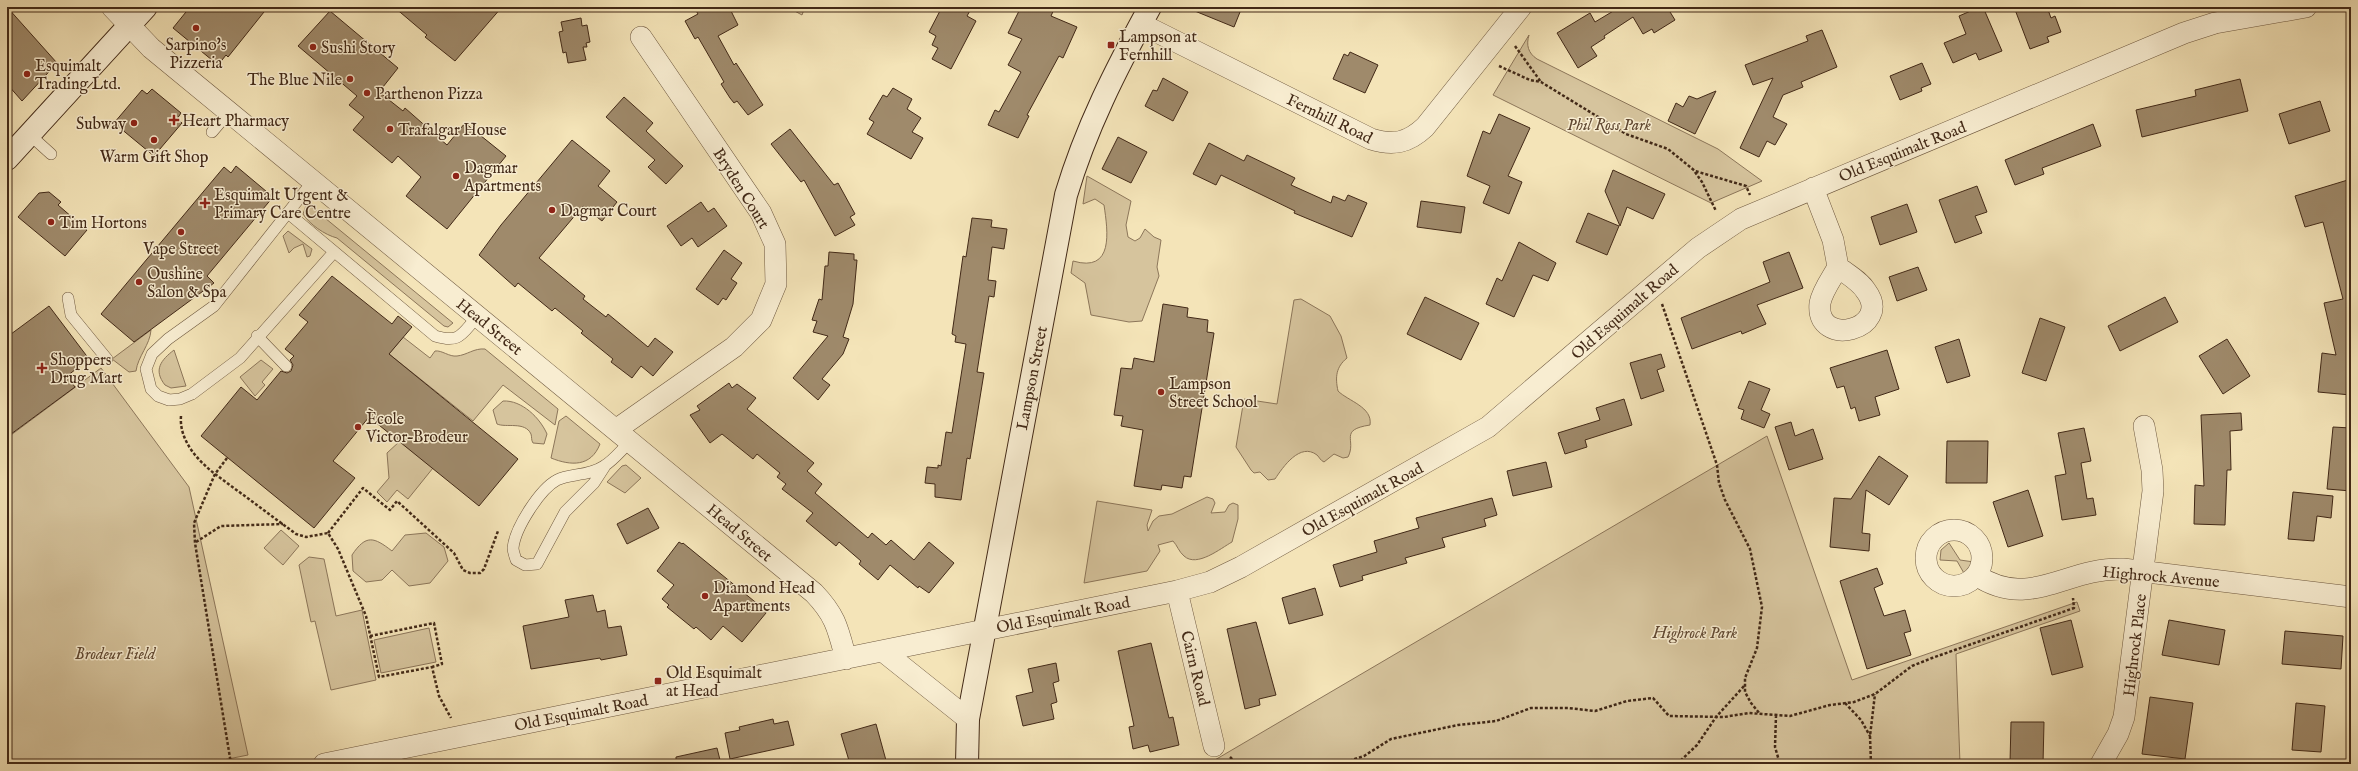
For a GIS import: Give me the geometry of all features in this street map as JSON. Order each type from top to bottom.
[{"type":"main road","points":[[7,159],[146,7]]},
{"type":"main road","name":"Lampson Street","points":[[967,764],[968,719],[1066,195],[1080,149],[1096,112],[1145,15]]},
{"type":"street","name":"Head Street","points":[[112,7],[151,48],[624,435],[814,593],[828,608],[836,621],[846,660]]},
{"type":"street","name":"Fernhill Road","points":[[1145,15],[1382,143],[1400,142],[1416,135],[1520,7]]},
{"type":"street","name":"Old Esquimalt Road","points":[[324,764],[846,660],[984,630],[1177,591],[1210,582],[1240,567],[1488,427],[1698,248],[1726,228],[1756,212],[2184,33],[2214,23],[2306,7]]},
{"type":"street","name":"Bryden Court","points":[[624,435],[734,347],[761,320],[776,284],[775,244],[761,213],[642,37]]},
{"type":"street","points":[[1812,188],[1833,240],[1838,267]]},
{"type":"street","name":"Highrock Place","points":[[2101,764],[2118,734],[2124,717],[2143,571],[2153,480],[2144,426]]},
{"type":"street","name":"Highrock Avenue","points":[[1976,575],[1995,586],[2010,590],[2025,590],[2094,570],[2108,568],[2351,597]]},
{"type":"street","name":"Cairn Road","points":[[1177,591],[1214,746]]},
{"type":"street","points":[[884,652],[968,719]]},
{"type":"lane","points":[[212,132],[228,112]]},
{"type":"lane","points":[[30,135],[51,154]]},
{"type":"lane","points":[[313,181],[214,306],[168,339],[152,354],[146,369],[151,389],[158,396],[169,400],[180,399],[192,394],[240,358],[257,336],[334,252]]},
{"type":"lane","points":[[288,213],[436,336],[449,341],[457,339],[478,316]]},
{"type":"lane","points":[[68,298],[70,316],[107,359]]},
{"type":"lane","points":[[257,336],[286,366]]},
{"type":"lane","points":[[605,466],[587,475],[558,479],[543,493],[521,526],[513,549],[516,560],[525,565],[537,564],[565,512],[594,483],[605,466],[624,435]]},
{"type":"path","points":[[1501,31],[1524,56],[1541,82]]},
{"type":"path","points":[[1482,55],[1493,64],[1530,80],[1541,82],[1626,134],[1668,149],[1695,171],[1726,228]]},
{"type":"path","points":[[1695,171],[1746,186],[1756,212]]},
{"type":"path","points":[[1656,285],[1717,465],[1719,483],[1724,500],[1750,548],[1762,607],[1757,648],[1745,678],[1745,692],[1751,703],[1760,714]]},
{"type":"path","points":[[181,416],[183,434],[189,447],[205,466],[296,534],[306,537],[328,533],[363,488],[390,510],[397,501],[454,553],[463,570],[470,573],[480,573],[484,569],[498,531]]},
{"type":"path","points":[[227,458],[215,474],[194,523],[195,543],[231,764]]},
{"type":"path","points":[[195,543],[221,526],[284,524]]},
{"type":"path","points":[[328,533],[338,549],[366,616],[370,636],[379,677],[442,664],[434,623],[370,636]]},
{"type":"path","points":[[1340,764],[1369,754],[1391,739],[1458,725],[1496,720],[1531,708],[1568,708],[1595,711],[1627,701],[1653,698],[1669,716],[1760,714],[1790,716],[1845,703],[1875,694],[1912,666],[1926,660],[2074,608],[2070,577]]},
{"type":"path","points":[[432,667],[439,696],[461,736]]},
{"type":"path","points":[[1677,764],[1697,745],[1716,716],[1745,685]]},
{"type":"path","points":[[1870,764],[1870,736],[1875,694]]},
{"type":"path","points":[[1845,703],[1861,720],[1870,736]]},
{"type":"path","points":[[1776,715],[1775,747],[1780,764]]},
{"type":"green space","points":[[791,7],[805,7],[802,15],[791,9]]},
{"type":"green space","name":"Phil Ross Park","points":[[1529,35],[1528,48],[1537,59],[1718,149],[1762,181],[1711,203],[1493,95]]},
{"type":"green space","points":[[1087,176],[1131,201],[1126,225],[1128,237],[1135,241],[1140,238],[1145,229],[1154,237],[1161,240],[1157,267],[1159,276],[1142,321],[1129,322],[1091,315],[1085,283],[1071,273],[1073,261],[1086,263],[1096,261],[1102,256],[1107,238],[1104,205],[1095,199],[1083,204]]},
{"type":"green space","points":[[307,203],[453,323],[448,327],[444,326],[337,238],[327,234],[313,225],[303,214]]},
{"type":"green space","points":[[288,231],[312,249],[310,256],[307,257],[303,244],[294,248],[289,253],[283,236]]},
{"type":"green space","points":[[1301,299],[1330,316],[1341,336],[1347,358],[1343,361],[1337,373],[1338,391],[1364,409],[1370,419],[1370,425],[1360,427],[1351,433],[1351,446],[1348,457],[1343,458],[1334,454],[1324,462],[1317,455],[1311,452],[1304,452],[1298,454],[1287,463],[1275,479],[1268,480],[1260,472],[1254,473],[1251,470],[1236,447],[1244,399],[1277,404],[1294,300]]},
{"type":"green space","points":[[151,330],[149,341],[139,360],[136,371],[129,372],[112,359]]},
{"type":"green space","points":[[403,337],[430,358],[435,351],[451,356],[457,356],[485,349],[558,409],[555,425],[503,385],[473,421],[389,354]]},
{"type":"green space","points":[[174,350],[186,386],[171,388],[165,385],[161,380],[159,370],[165,358]]},
{"type":"green space","points":[[261,360],[273,369],[262,382],[265,385],[255,396],[240,377]]},
{"type":"green space","name":"Brodeur Field","points":[[101,368],[189,487],[248,755],[203,764],[7,764],[7,438]]},
{"type":"green space","points":[[503,401],[517,403],[535,416],[547,434],[544,444],[533,443],[531,434],[528,430],[520,426],[497,424],[493,410]]},
{"type":"green space","points":[[566,416],[600,444],[596,452],[586,461],[573,463],[558,461],[551,458],[559,421]]},
{"type":"green space","name":"Highrock Park","points":[[1767,436],[1852,680],[2077,602],[2080,611],[1956,654],[1960,764],[1208,764]]},
{"type":"green space","points":[[400,441],[433,468],[408,499],[397,490],[387,502],[377,492],[389,478],[387,453]]},
{"type":"green space","points":[[626,465],[641,478],[625,493],[607,482],[622,466]]},
{"type":"green space","points":[[1207,497],[1213,499],[1215,503],[1211,513],[1225,512],[1229,505],[1233,503],[1238,505],[1238,519],[1232,542],[1209,556],[1195,560],[1184,556],[1173,541],[1158,545],[1160,551],[1147,571],[1084,583],[1097,501],[1152,510],[1147,525],[1148,531],[1153,521],[1159,516],[1172,514]]},
{"type":"green space","points":[[281,530],[299,546],[283,565],[264,548]]},
{"type":"green space","points":[[426,533],[444,547],[448,561],[430,583],[409,586],[392,570],[382,580],[366,582],[353,571],[352,555],[357,548],[366,541],[375,541],[392,551],[405,535]]},
{"type":"green space","points":[[1949,543],[1960,560],[1974,562],[1969,573],[1965,575],[1957,561],[1940,560],[1941,550]]},
{"type":"green space","points":[[309,557],[324,559],[336,616],[362,610],[376,680],[331,690],[315,621],[311,622],[299,565]]},
{"type":"green space","points":[[429,628],[436,662],[381,673],[374,640]]},
{"type":"building","name":"Esquimalt Trading Ltd.","points":[[7,7],[57,63],[22,101],[7,84]]},
{"type":"building","points":[[190,7],[268,7],[228,57],[226,55],[218,65],[173,28]]},
{"type":"building","points":[[394,7],[502,7],[455,61],[425,37],[427,35]]},
{"type":"building","points":[[694,7],[729,7],[738,25],[718,36],[734,65],[736,63],[763,105],[748,115],[737,101],[734,103],[730,98],[721,84],[724,82],[698,37],[695,39],[685,21],[698,14]]},
{"type":"building","points":[[942,7],[972,7],[967,16],[976,21],[951,69],[932,59],[938,48],[932,45],[936,36],[929,32]]},
{"type":"building","points":[[1021,7],[1055,7],[1051,16],[1077,27],[1063,58],[1059,56],[1027,115],[1029,116],[1018,138],[988,125],[995,110],[999,112],[1021,72],[1008,65],[1022,39],[1008,33]]},
{"type":"building","points":[[1185,7],[1242,7],[1234,27]]},
{"type":"building","points":[[1620,7],[1667,7],[1675,20],[1654,33],[1652,29],[1643,34],[1633,17],[1604,36],[1605,38],[1591,47],[1597,56],[1578,68],[1557,33],[1590,13],[1595,22]]},
{"type":"building","points":[[1983,7],[2002,51],[1979,60],[1976,53],[1953,63],[1944,43],[1966,34],[1959,16]]},
{"type":"building","points":[[2014,7],[2047,7],[2051,18],[2055,16],[2061,32],[2047,37],[2049,42],[2030,49]]},
{"type":"building","points":[[330,11],[398,68],[379,92],[403,111],[405,108],[447,145],[465,123],[506,156],[447,229],[406,196],[421,177],[398,156],[392,163],[353,130],[364,117],[349,105],[357,96],[298,46]]},
{"type":"building","points":[[581,18],[582,26],[587,25],[590,42],[586,43],[587,47],[583,47],[586,60],[568,63],[566,52],[563,53],[559,32],[563,31],[561,22]]},
{"type":"building","points":[[1822,30],[1837,67],[1801,82],[1803,87],[1783,95],[1773,117],[1787,124],[1775,145],[1767,141],[1759,157],[1740,148],[1773,78],[1753,85],[1745,65],[1808,41],[1806,36]]},
{"type":"building","points":[[1350,52],[1378,65],[1365,93],[1333,79],[1344,54],[1348,56]]},
{"type":"building","points":[[1922,63],[1931,84],[1921,88],[1922,91],[1900,100],[1890,76]]},
{"type":"building","points":[[1163,78],[1188,92],[1173,121],[1145,106],[1153,90],[1157,91]]},
{"type":"building","points":[[2240,79],[2248,111],[2142,137],[2136,110],[2196,96],[2195,90]]},
{"type":"building","points":[[893,88],[912,99],[907,109],[921,118],[912,132],[923,138],[911,159],[867,134],[874,122],[869,119],[883,95],[887,97]]},
{"type":"building","points":[[152,89],[181,113],[177,119],[182,123],[154,156],[114,123],[142,90],[147,94]]},
{"type":"building","points":[[1716,91],[1695,134],[1668,121],[1676,103],[1683,107],[1689,96],[1697,99]]},
{"type":"building","points":[[624,97],[653,123],[646,131],[683,166],[666,184],[648,167],[655,160],[606,117]]},
{"type":"building","points":[[2320,101],[2330,131],[2289,144],[2279,114]]},
{"type":"building","points":[[1499,114],[1530,128],[1508,176],[1522,182],[1509,214],[1483,203],[1490,186],[1467,176],[1483,131],[1490,134]]},
{"type":"building","points":[[2093,124],[2101,146],[2042,168],[2044,174],[2015,185],[2005,160]]},
{"type":"building","points":[[790,129],[834,185],[838,183],[855,214],[850,217],[855,225],[835,236],[804,180],[801,182],[771,144]]},
{"type":"building","points":[[1118,137],[1147,152],[1131,183],[1102,169]]},
{"type":"building","points":[[572,140],[610,171],[598,186],[617,202],[602,221],[583,206],[539,258],[585,296],[583,299],[606,317],[608,314],[648,347],[655,338],[673,352],[653,376],[641,366],[632,378],[611,362],[613,359],[581,333],[583,331],[555,308],[552,311],[518,283],[515,287],[479,255],[501,225]]},
{"type":"building","points":[[1209,143],[1244,161],[1247,155],[1295,178],[1291,185],[1331,203],[1333,196],[1345,201],[1348,195],[1367,203],[1352,237],[1294,213],[1295,211],[1221,175],[1216,185],[1193,174]]},
{"type":"building","points":[[236,166],[273,197],[207,276],[214,283],[134,342],[101,314],[224,167],[231,173]]},
{"type":"building","points":[[1613,170],[1665,194],[1653,219],[1627,207],[1620,226],[1605,191]]},
{"type":"building","points":[[2351,179],[2351,395],[2318,392],[2322,353],[2336,355],[2324,303],[2343,299],[2323,222],[2305,227],[2295,196]]},
{"type":"building","points":[[1977,186],[1987,212],[1975,216],[1982,233],[1955,243],[1939,200]]},
{"type":"building","name":"Tim Hortons","points":[[49,192],[61,202],[58,205],[87,230],[65,256],[18,217],[39,193]]},
{"type":"building","points":[[1421,201],[1465,207],[1461,233],[1417,227]]},
{"type":"building","points":[[701,202],[708,212],[714,208],[727,226],[698,247],[692,238],[681,246],[667,226]]},
{"type":"building","points":[[1907,204],[1917,232],[1880,245],[1871,217]]},
{"type":"building","points":[[1588,213],[1619,226],[1607,255],[1576,242]]},
{"type":"building","points":[[972,218],[992,220],[991,227],[1007,229],[1004,249],[992,247],[988,280],[996,281],[994,297],[989,296],[977,372],[984,373],[970,459],[967,458],[961,500],[935,497],[935,484],[925,483],[927,467],[938,468],[938,465],[941,466],[946,432],[952,433],[966,344],[955,342],[956,336],[952,334],[963,256],[966,257]]},
{"type":"building","points":[[1519,242],[1556,263],[1548,281],[1533,275],[1514,317],[1486,304],[1497,278],[1502,281]]},
{"type":"building","points":[[724,250],[742,263],[731,279],[737,283],[726,300],[723,298],[718,305],[696,289]]},
{"type":"building","points":[[829,252],[854,254],[854,260],[857,260],[853,304],[843,337],[849,339],[843,354],[822,379],[830,385],[818,400],[793,378],[828,336],[813,332],[817,321],[812,320],[819,299],[822,300],[825,266],[828,266]]},
{"type":"building","points":[[1789,252],[1803,288],[1757,305],[1766,324],[1742,334],[1741,331],[1692,349],[1681,318],[1770,282],[1763,262]]},
{"type":"building","points":[[1918,267],[1927,290],[1897,301],[1889,277]]},
{"type":"building","points":[[332,276],[392,324],[398,316],[412,327],[389,354],[518,459],[479,506],[369,417],[333,461],[355,478],[314,528],[201,436],[241,387],[257,400],[281,371],[287,373],[291,371],[293,365],[290,360],[294,356],[285,349],[308,322],[299,315]]},
{"type":"building","points":[[1425,297],[1479,323],[1461,360],[1407,334]]},
{"type":"building","points":[[2165,297],[2178,322],[2120,351],[2108,326]]},
{"type":"building","name":"Lampson Street School","points":[[1163,304],[1188,308],[1187,317],[1208,320],[1207,332],[1214,333],[1191,477],[1184,476],[1182,488],[1162,485],[1161,490],[1134,486],[1143,430],[1121,426],[1123,416],[1114,415],[1121,368],[1132,369],[1134,358],[1154,362]]},
{"type":"building","name":"Shoppers Drug Mart","points":[[49,306],[89,359],[67,376],[75,387],[7,437],[7,337]]},
{"type":"building","points":[[2040,318],[2065,327],[2046,381],[2022,373]]},
{"type":"building","points":[[1959,339],[1970,376],[1947,383],[1935,347]]},
{"type":"building","points":[[2227,339],[2250,376],[2223,394],[2199,356]]},
{"type":"building","points":[[1887,350],[1899,389],[1875,397],[1880,415],[1859,421],[1855,407],[1851,409],[1844,386],[1837,388],[1830,368]]},
{"type":"building","points":[[1661,354],[1665,367],[1657,370],[1664,391],[1641,399],[1630,363]]},
{"type":"building","points":[[1749,381],[1770,389],[1761,410],[1770,414],[1764,428],[1741,419],[1744,410],[1738,408]]},
{"type":"building","points":[[729,383],[732,388],[737,384],[756,398],[747,409],[814,463],[807,471],[822,484],[815,493],[868,538],[872,533],[886,545],[891,540],[914,560],[929,542],[954,563],[929,593],[919,586],[918,588],[890,565],[878,580],[859,564],[861,561],[839,542],[836,546],[806,521],[813,513],[782,489],[786,484],[777,477],[780,473],[757,454],[753,459],[722,434],[710,443],[690,415],[700,410],[697,406]]},
{"type":"building","points":[[1624,399],[1632,425],[1585,440],[1587,447],[1565,454],[1558,433],[1600,420],[1596,408]]},
{"type":"building","points":[[2241,413],[2242,430],[2230,431],[2231,470],[2227,470],[2225,525],[2194,524],[2195,485],[2204,486],[2201,415]]},
{"type":"building","points":[[1791,422],[1795,436],[1813,429],[1823,459],[1789,470],[1775,427]]},
{"type":"building","points":[[2333,427],[2351,428],[2351,491],[2327,489]]},
{"type":"building","points":[[2084,428],[2091,461],[2081,463],[2087,499],[2093,498],[2096,515],[2062,520],[2055,476],[2066,474],[2058,433]]},
{"type":"building","points":[[1947,441],[1988,441],[1987,483],[1946,483]]},
{"type":"building","points":[[1879,456],[1908,476],[1889,505],[1866,490],[1862,533],[1870,534],[1869,551],[1830,547],[1834,498],[1851,499]]},
{"type":"building","points":[[1546,462],[1552,487],[1513,496],[1507,471]]},
{"type":"building","points":[[2028,490],[2043,536],[2008,547],[1993,502]]},
{"type":"building","points":[[2293,492],[2333,496],[2331,518],[2317,516],[2314,541],[2288,539]]},
{"type":"building","points":[[1492,498],[1497,515],[1484,519],[1486,526],[1442,538],[1445,547],[1405,558],[1407,563],[1362,576],[1363,580],[1340,587],[1333,565],[1377,552],[1374,541],[1419,528],[1416,518]]},
{"type":"building","points":[[648,508],[659,528],[627,544],[617,524]]},
{"type":"building","name":"Diamond Head Apartments","points":[[679,542],[682,544],[683,543],[765,610],[766,613],[742,642],[723,626],[711,640],[696,627],[694,629],[667,607],[669,605],[662,599],[674,585],[657,571]]},
{"type":"building","points":[[1877,568],[1883,584],[1874,588],[1884,616],[1905,610],[1911,631],[1904,633],[1911,655],[1867,669],[1840,581]]},
{"type":"building","points":[[1315,588],[1323,615],[1289,624],[1282,598]]},
{"type":"building","points":[[593,595],[597,612],[605,610],[608,628],[621,626],[627,655],[531,669],[523,626],[569,617],[565,600]]},
{"type":"building","points":[[2071,620],[2083,667],[2052,675],[2040,628]]},
{"type":"building","points":[[2169,620],[2225,630],[2219,665],[2162,655]]},
{"type":"building","points":[[1256,622],[1276,695],[1259,699],[1260,705],[1245,709],[1227,629]]},
{"type":"building","points":[[2285,631],[2343,636],[2341,669],[2282,664]]},
{"type":"building","points":[[1151,643],[1169,718],[1173,717],[1179,745],[1150,752],[1148,745],[1133,749],[1129,727],[1134,726],[1118,651]]},
{"type":"building","points":[[1056,663],[1059,681],[1053,683],[1057,702],[1051,704],[1054,719],[1023,726],[1016,696],[1033,692],[1028,669]]},
{"type":"building","points":[[2150,697],[2193,703],[2185,759],[2142,754]]},
{"type":"building","points":[[2296,703],[2325,706],[2321,752],[2292,750]]},
{"type":"building","points":[[773,719],[774,724],[788,721],[794,745],[730,759],[725,733],[740,730],[739,727]]},
{"type":"building","points":[[2011,722],[2044,722],[2043,764],[2010,763]]},
{"type":"building","points":[[876,724],[887,764],[850,764],[841,734]]},
{"type":"building","points":[[717,748],[721,764],[676,764],[676,757]]},
{"type":"place","name":"Sarpino's Pizzeria","points":[[196,28]]},
{"type":"place","name":"Lampson at Fernhill","points":[[1111,45]]},
{"type":"place","name":"Sushi Story","points":[[313,47]]},
{"type":"place","name":"Esquimalt Trading Ltd.","points":[[27,74]]},
{"type":"place","name":"The Blue Nile","points":[[350,79]]},
{"type":"place","name":"Parthenon Pizza","points":[[367,93]]},
{"type":"place","name":"Heart Pharmacy","points":[[174,120]]},
{"type":"place","name":"Subway","points":[[134,123]]},
{"type":"place","name":"Trafalgar House","points":[[390,129]]},
{"type":"place","name":"Warm Gift Shop","points":[[154,140]]},
{"type":"place","name":"Dagmar Apartments","points":[[456,176]]},
{"type":"place","name":"Esquimalt Urgent & Primary Care Centre","points":[[205,203]]},
{"type":"place","name":"Dagmar Court","points":[[552,210]]},
{"type":"place","name":"Tim Hortons","points":[[51,222]]},
{"type":"place","name":"Vape Street","points":[[181,232]]},
{"type":"place","name":"Oushine Salon & Spa","points":[[139,282]]},
{"type":"place","name":"Shoppers Drug Mart","points":[[42,368]]},
{"type":"place","name":"Lampson Street School","points":[[1161,392]]},
{"type":"place","name":"Ècole Victor–Brodeur","points":[[358,427]]},
{"type":"place","name":"Diamond Head Apartments","points":[[705,596]]},
{"type":"place","name":"Old Esquimalt at Head","points":[[658,681]]}]
